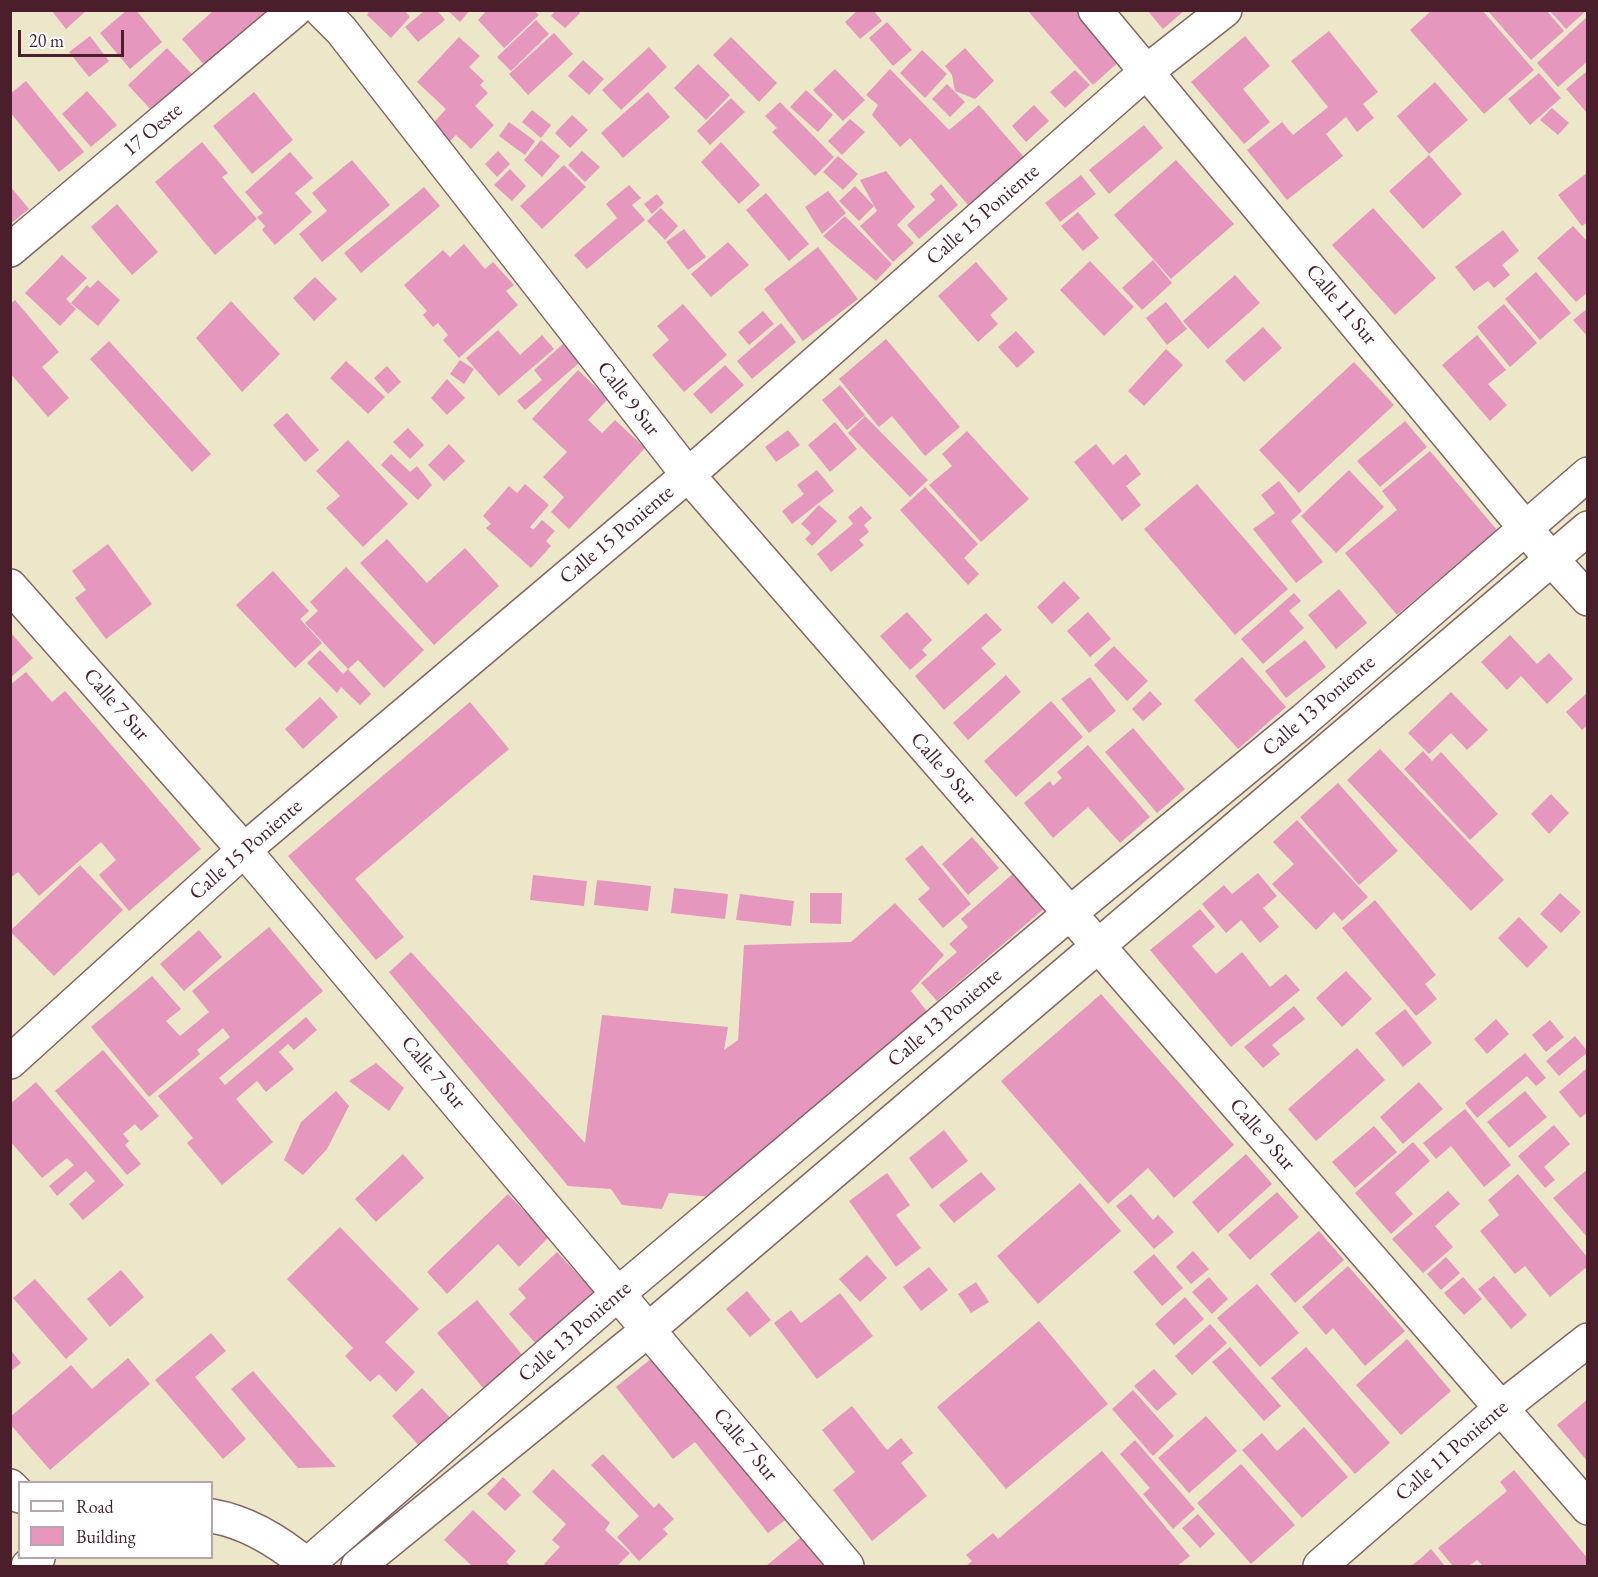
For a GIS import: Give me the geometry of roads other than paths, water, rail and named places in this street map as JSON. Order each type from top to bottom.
[{"type":"street","name":"17 Oeste","points":[[10,250],[295,10]]},
{"type":"street","name":"Calle 9 Sur","points":[[321,10],[341,30],[688,475],[1587,1508]]},
{"type":"street","name":"Calle 11 Sur","points":[[1095,10],[1526,526],[1551,560],[1587,599]]},
{"type":"street","name":"Calle 15 Poniente","points":[[10,1062],[244,850],[688,475],[1146,72],[1225,10]]},
{"type":"street","name":"Calle 13 Poniente","points":[[307,1566],[619,1293],[1069,914],[1304,720],[1587,474]]},
{"type":"street","name":"Calle 13 Poniente","points":[[358,1566],[648,1330],[1100,947],[1587,528]]},
{"type":"street","name":"Calle 7 Sur","points":[[10,586],[244,850],[848,1566]]},
{"type":"street","name":"Calle 11 Poniente","points":[[1320,1566],[1500,1409],[1587,1340]]},
{"type":"street","points":[[213,1516],[225,1518],[268,1537],[307,1566]]},
{"type":"street","points":[[10,1559],[16,1566]]}]
